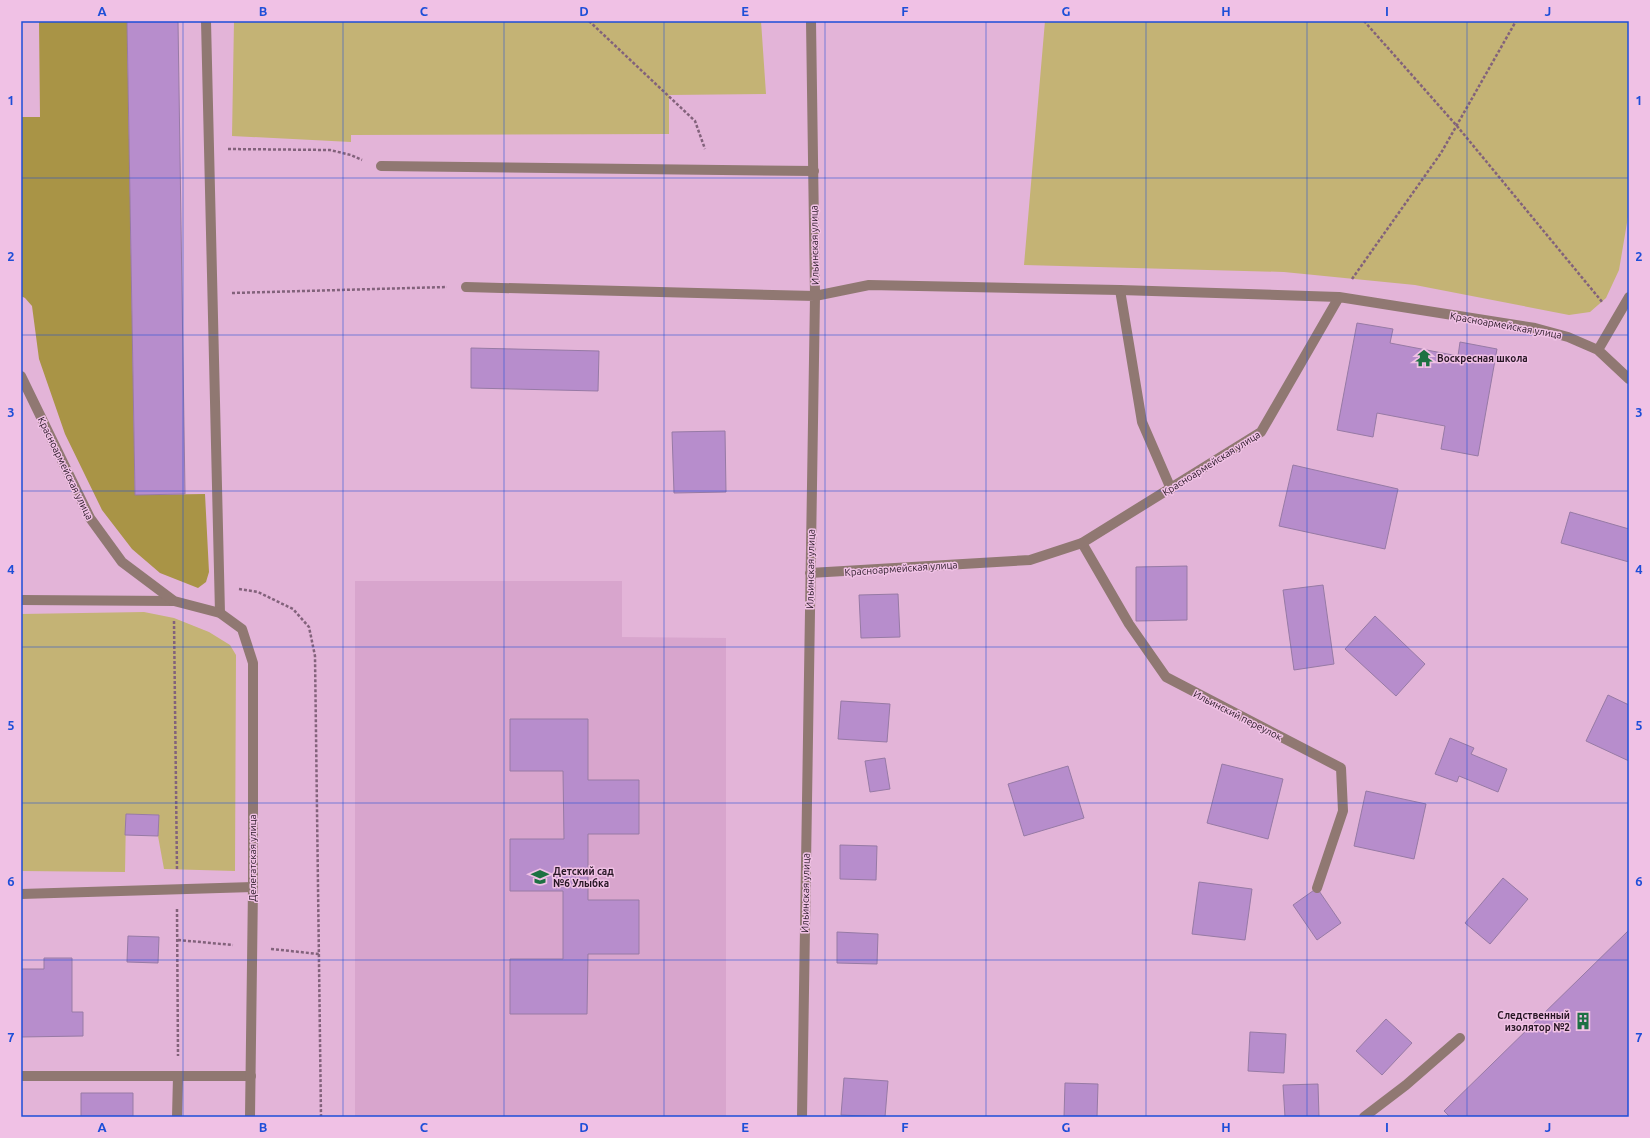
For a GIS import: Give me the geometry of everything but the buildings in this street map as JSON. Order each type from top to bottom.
[{"type":"street","points":[[206,21],[218,586],[220,613]]},
{"type":"street","name":"Ильинская улица","points":[[802,1117],[815,296],[811,21]]},
{"type":"street","points":[[381,166],[814,172]]},
{"type":"street","points":[[466,287],[815,296],[869,285],[1120,290],[1339,297]]},
{"type":"street","points":[[1120,290],[1142,422],[1171,488]]},
{"type":"street","points":[[1598,350],[1629,296]]},
{"type":"street","name":"Красноармейская улица","points":[[810,573],[1030,560],[1082,543],[1261,432],[1339,297],[1535,328],[1568,337],[1598,350],[1629,379]]},
{"type":"street","name":"Красноармейская улица","points":[[21,376],[90,518],[122,562],[174,601],[220,613]]},
{"type":"street","name":"Ильинский переулок","points":[[1082,543],[1129,624],[1166,677],[1341,768],[1344,811],[1317,888]]},
{"type":"street","points":[[21,600],[174,601]]},
{"type":"street","name":"Делегатская улица","points":[[220,613],[242,629],[252,663],[250,1117]]},
{"type":"street","points":[[21,894],[252,887]]},
{"type":"street","points":[[1364,1117],[1406,1085],[1460,1038]]},
{"type":"street","points":[[21,1076],[251,1076]]},
{"type":"street","points":[[177,1117],[178,1076]]},
{"type":"path","points":[[589,21],[695,121],[704,145],[708,170]]},
{"type":"path","points":[[1364,21],[1456,126],[1616,319]]},
{"type":"path","points":[[1339,297],[1441,153],[1516,21]]},
{"type":"path","points":[[209,149],[330,150],[351,154],[365,162],[381,166]]},
{"type":"path","points":[[212,293],[466,287]]},
{"type":"path","points":[[218,586],[258,592],[293,609],[309,627],[315,656],[321,1117]]},
{"type":"path","points":[[174,601],[178,1076]]},
{"type":"shaded area","points":[[39,21],[127,21],[135,495],[205,494],[209,572],[206,582],[198,588],[160,573],[132,549],[102,510],[65,434],[39,359],[32,306],[25,298],[21,296],[21,117],[40,117]]},
{"type":"shaded area","points":[[234,21],[761,21],[766,94],[669,95],[669,134],[351,135],[351,142],[232,136]]},
{"type":"shaded area","points":[[1045,21],[1629,21],[1629,211],[1619,270],[1606,298],[1590,312],[1569,315],[1415,285],[1284,272],[1024,265]]},
{"type":"shaded area","name":"Детский сад №6 Улыбка","points":[[355,581],[622,581],[622,637],[726,638],[726,1117],[355,1117]]},
{"type":"shaded area","points":[[144,612],[174,618],[209,632],[230,645],[236,655],[235,871],[164,869],[158,836],[159,815],[126,814],[125,872],[21,871],[21,614]]},
{"type":"place","name":"Воскресная школа","points":[[1424,358]]},
{"type":"place","name":"Детский сад №6 Улыбка","points":[[540,877]]},
{"type":"place","name":"Следственный изолятор №2","points":[[1583,1021]]}]
